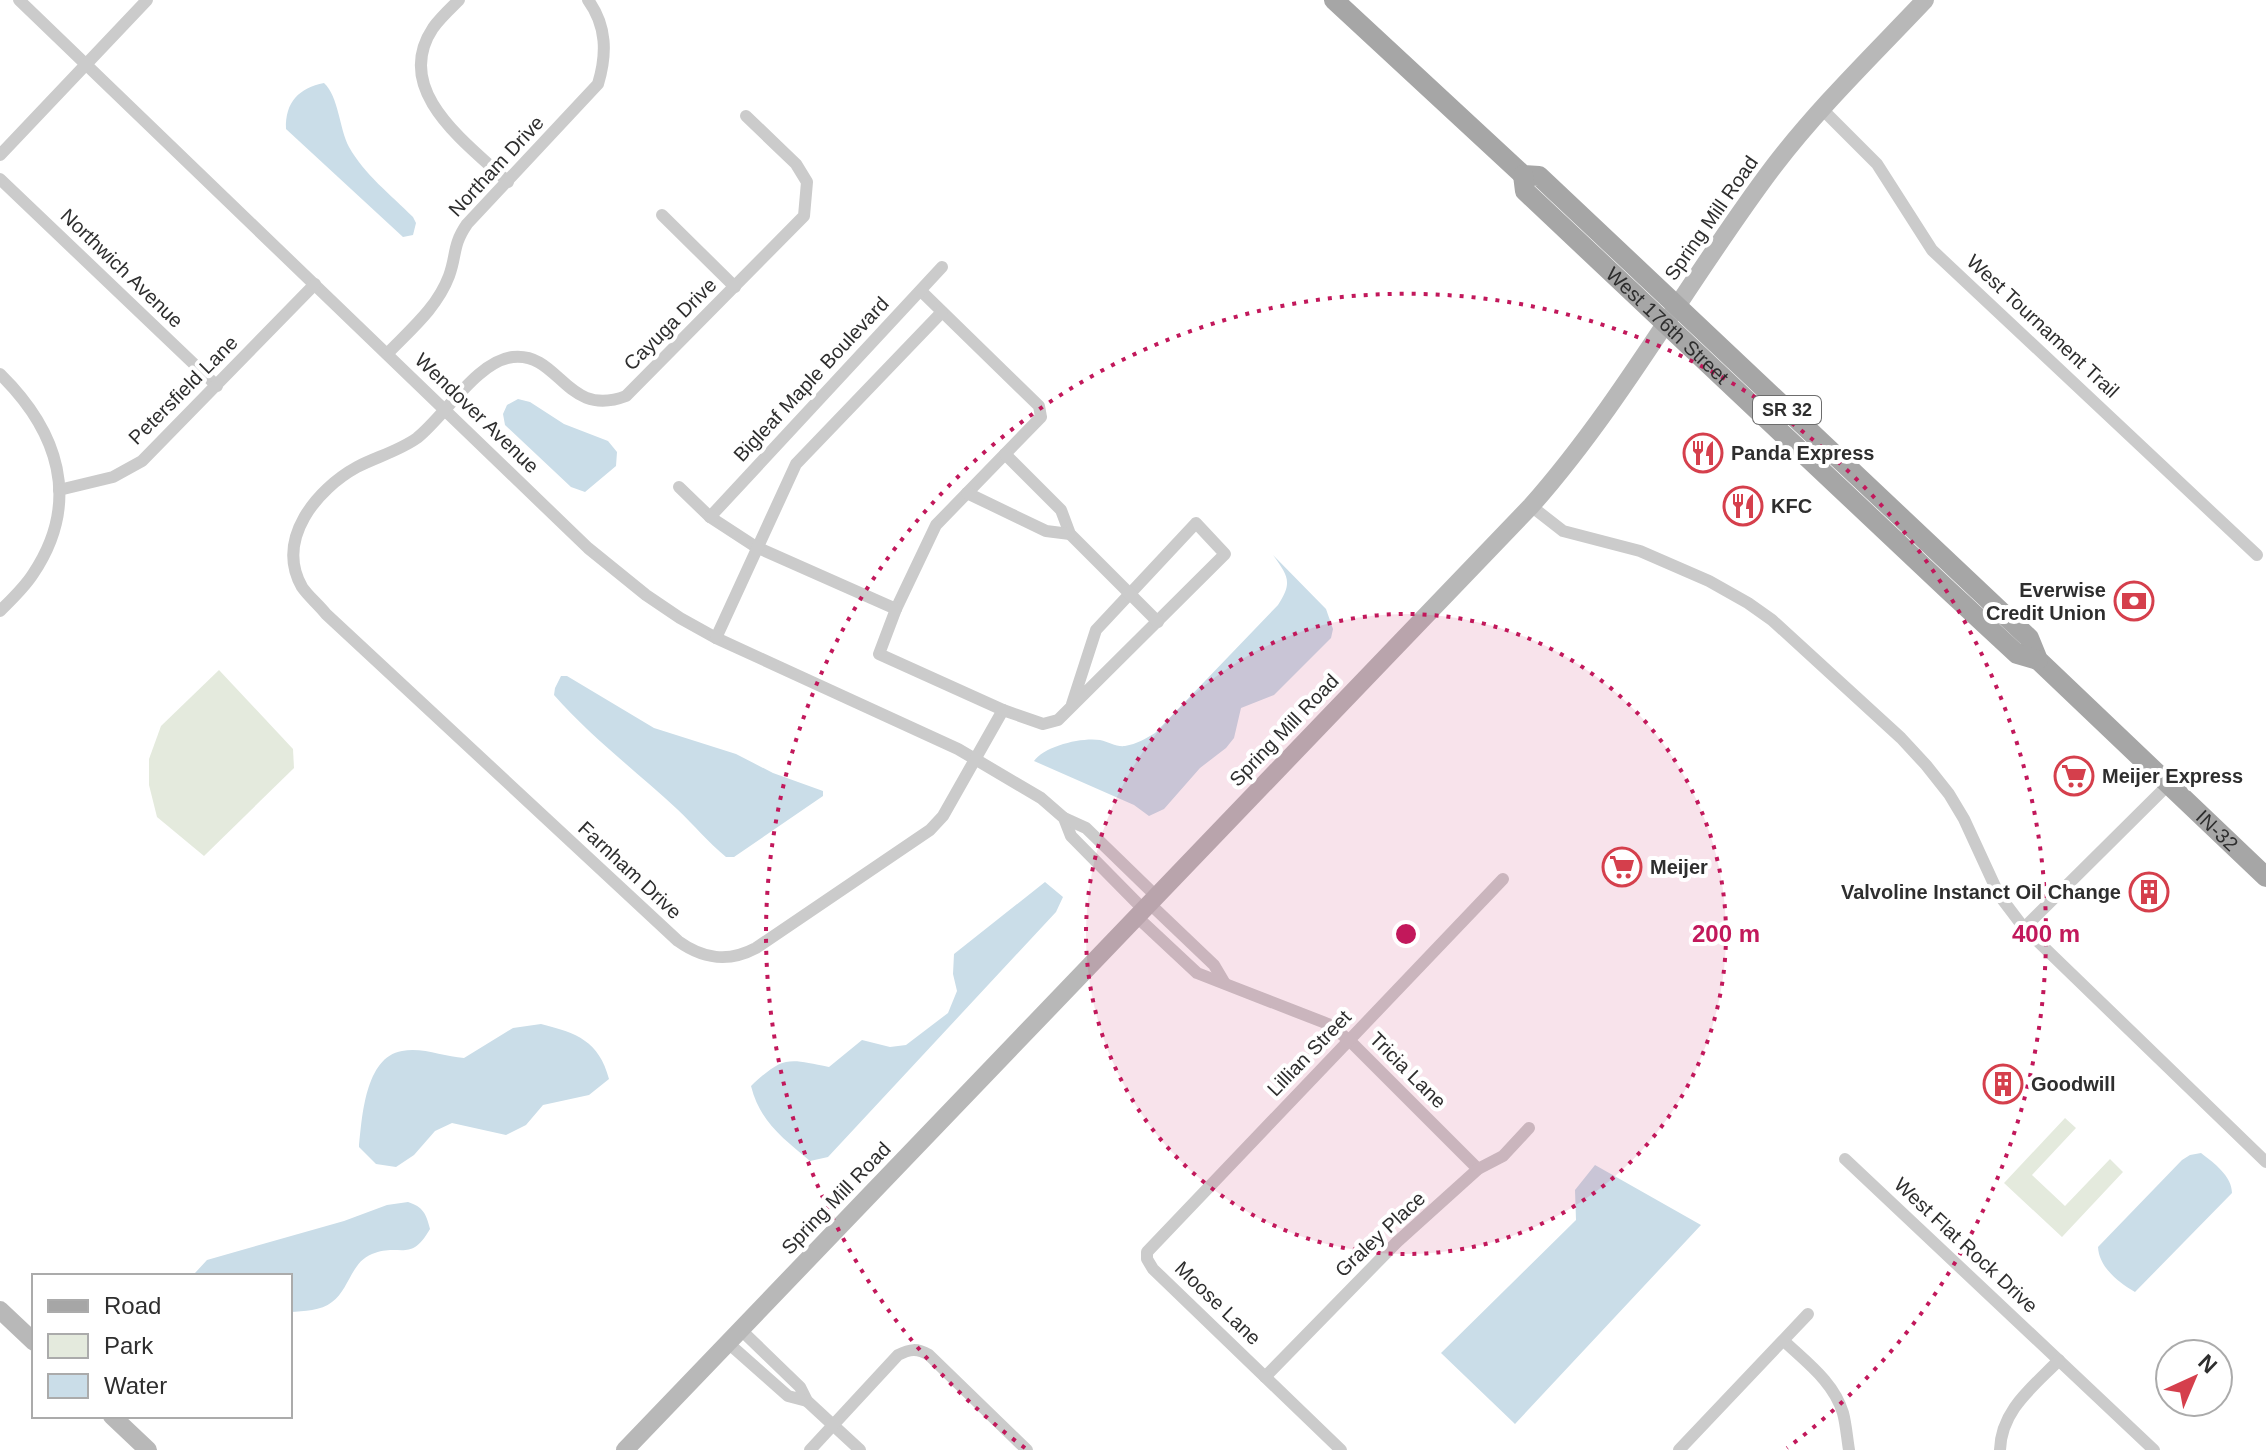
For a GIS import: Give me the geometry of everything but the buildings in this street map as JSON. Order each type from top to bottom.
[{"type":"main road","name":"West 176th Street","points":[[1334,0],[1523,175],[1539,176],[1671,314],[2029,638],[2038,660],[2169,784]]},
{"type":"main road","name":"IN-32","points":[[2169,784],[2266,877]]},
{"type":"street","name":"Wendover Avenue","points":[[19,0],[588,548],[646,595],[716,638],[976,758],[1041,798],[1064,818],[1071,836],[1146,906]]},
{"type":"street","points":[[0,155],[147,0]]},
{"type":"street","points":[[459,0],[433,28],[421,67],[423,85],[445,123],[508,182]]},
{"type":"street","name":"Northam Drive","points":[[387,354],[435,303],[449,276],[457,239],[467,224],[598,84],[603,66],[603,32],[600,18],[588,0]]},
{"type":"street","name":"Spring Mill Road","points":[[625,1450],[1531,506],[1571,458],[1774,166],[1822,109],[1925,0]]},
{"type":"street","name":"West Tournament Trail","points":[[1822,109],[1877,164],[1932,250],[2257,555]]},
{"type":"street","name":"Cayuga Drive","points":[[294,558],[297,531],[316,499],[335,481],[357,467],[419,437],[488,366],[516,356],[547,367],[572,391],[589,400],[611,401],[626,396],[804,216],[807,182],[796,164],[746,116]]},
{"type":"street","name":"Northwich Avenue","points":[[0,179],[217,386]]},
{"type":"street","points":[[662,215],[735,287]]},
{"type":"street","name":"Bigleaf Maple Boulevard","points":[[710,517],[942,267]]},
{"type":"street","name":"Petersfield Lane","points":[[59,490],[90,485],[134,467],[159,446],[315,284]]},
{"type":"street","points":[[921,291],[1039,406],[1041,417],[936,525],[896,609],[879,654],[1003,710],[1043,724],[1058,720],[1225,554],[1196,523],[1096,630],[1072,704]]},
{"type":"street","points":[[716,638],[796,464],[942,312]]},
{"type":"street","points":[[0,374],[29,404],[42,424],[52,450],[59,490],[56,519],[47,550],[30,579],[0,611]]},
{"type":"street","points":[[1005,454],[1061,510],[1070,534],[1158,622]]},
{"type":"street","points":[[679,487],[710,517],[756,547],[896,609]]},
{"type":"street","points":[[967,493],[1046,531],[1070,534]]},
{"type":"street","points":[[1531,506],[1563,531],[1640,551],[1748,603],[1772,620],[1901,738],[1926,765],[1957,806],[1999,895],[2024,928],[2266,1162]]},
{"type":"street","name":"Farnham Drive","points":[[294,558],[303,587],[326,614],[648,915],[678,941],[701,954],[730,958],[743,955],[930,830],[943,816],[976,758]]},
{"type":"street","points":[[976,758],[1003,710]]},
{"type":"street","points":[[2024,928],[2169,784]]},
{"type":"street","name":"Lillian Street","points":[[1147,1255],[1153,1244],[1503,879]]},
{"type":"street","name":"Tricia Lane","points":[[1146,906],[1197,973],[1328,1024],[1349,1040],[1478,1169]]},
{"type":"street","name":"Graley Place","points":[[1265,1377],[1397,1242],[1478,1169],[1493,1164],[1503,1156],[1529,1128]]},
{"type":"street","name":"West Flat Rock Drive","points":[[1845,1159],[2154,1450]]},
{"type":"street","name":"Moose Lane","points":[[1147,1255],[1153,1269],[1341,1450]]},
{"type":"street","points":[[0,1310],[32,1340]]},
{"type":"street","points":[[1679,1450],[1808,1314]]},
{"type":"street","points":[[734,1336],[788,1396],[807,1401],[860,1450]]},
{"type":"street","points":[[1784,1341],[1828,1382],[1843,1413],[1849,1450]]},
{"type":"street","points":[[810,1450],[898,1355],[910,1349],[929,1355],[1027,1450]]},
{"type":"street","points":[[2000,1450],[2002,1429],[2013,1409],[2059,1360]]},
{"type":"street","points":[[114,1418],[148,1450]]},
{"type":"green space","points":[[219,670],[293,749],[294,768],[204,856],[157,817],[149,785],[149,759],[161,726]]},
{"type":"green space","points":[[2065,1118],[2076,1128],[2032,1175],[2065,1206],[2110,1159],[2123,1172],[2062,1237],[2004,1183]]},
{"type":"water","points":[[324,83],[333,96],[349,147],[370,175],[413,217],[416,223],[413,235],[403,237],[286,129],[288,111],[295,98],[307,88]]},
{"type":"water","points":[[518,399],[530,402],[564,424],[608,441],[617,452],[616,466],[585,492],[571,487],[505,425],[503,414],[507,405]]},
{"type":"water","points":[[1273,555],[1326,609],[1333,629],[1331,638],[1274,695],[1241,708],[1234,738],[1200,768],[1164,809],[1149,816],[1134,805],[1034,761],[1046,751],[1074,741],[1092,739],[1125,746],[1155,733],[1278,605],[1286,590],[1287,579]]},
{"type":"water","points":[[561,676],[567,676],[654,728],[736,754],[773,773],[823,791],[823,796],[734,857],[726,857],[554,695]]},
{"type":"water","points":[[1045,882],[1063,897],[1056,912],[828,1157],[810,1161],[774,1128],[760,1110],[751,1086],[771,1069],[786,1062],[829,1067],[862,1040],[890,1047],[906,1045],[948,1013],[957,991],[953,974],[954,954]]},
{"type":"water","points":[[541,1024],[576,1035],[593,1047],[609,1079],[589,1095],[543,1105],[526,1125],[506,1135],[452,1123],[435,1131],[414,1155],[396,1167],[376,1164],[359,1147],[368,1090],[380,1064],[390,1056],[418,1050],[464,1058],[513,1028]]},
{"type":"water","points":[[2201,1153],[2226,1176],[2232,1193],[2135,1292],[2116,1279],[2106,1267],[2098,1247],[2182,1160]]},
{"type":"water","points":[[1595,1165],[1701,1225],[1515,1424],[1441,1353],[1576,1220],[1575,1190]]},
{"type":"water","points":[[408,1202],[417,1206],[423,1211],[430,1229],[423,1240],[410,1249],[382,1251],[365,1258],[338,1297],[323,1307],[292,1312],[292,1274],[195,1274],[207,1260],[344,1221],[387,1205]]},
{"type":"place","name":"Panda Express","points":[[1703,453]]},
{"type":"place","name":"KFC","points":[[1743,506]]},
{"type":"place","name":"Everwise Credit Union","points":[[2134,601]]},
{"type":"place","name":"Meijer Express","points":[[2074,776]]},
{"type":"place","name":"Meijer","points":[[1622,867]]},
{"type":"place","name":"Valvoline Instanct Oil Change","points":[[2149,892]]},
{"type":"place","name":"Goodwill","points":[[2003,1084]]}]
